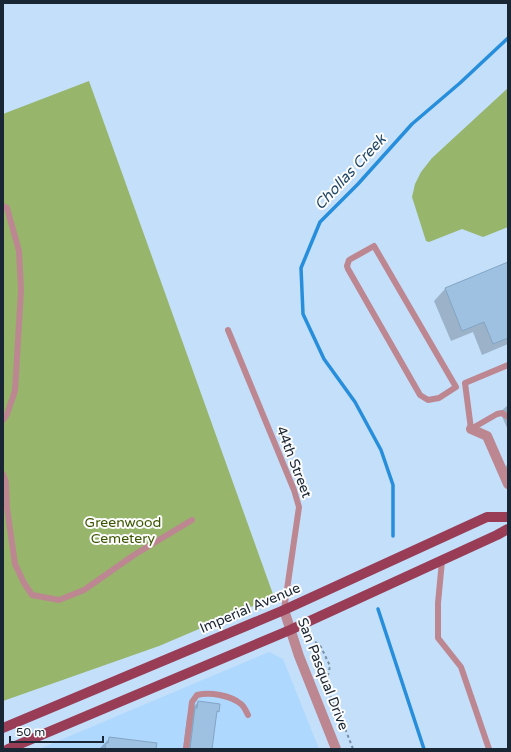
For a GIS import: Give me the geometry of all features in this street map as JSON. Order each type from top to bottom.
[{"type":"main road","name":"Imperial Avenue","points":[[3,728],[284,610],[487,517],[508,518]]},
{"type":"main road","points":[[8,749],[290,630],[442,561],[508,529]]},
{"type":"street","points":[[471,429],[487,436],[508,484]]},
{"type":"street","name":"San Pasqual Drive","points":[[284,610],[299,656],[336,749]]},
{"type":"lane","points":[[3,206],[7,208],[19,251],[21,290],[15,391],[7,414],[3,420]]},
{"type":"lane","points":[[456,387],[374,246],[349,260],[347,266],[348,269],[420,395],[428,400],[439,398],[464,382],[508,365]]},
{"type":"lane","name":"44th Street","points":[[228,330],[294,490],[299,507],[284,610]]},
{"type":"lane","points":[[464,382],[471,429],[497,414],[502,413],[508,417]]},
{"type":"lane","points":[[3,474],[6,482],[7,508],[15,564],[24,583],[32,595],[59,600],[84,590],[134,555],[192,520]]},
{"type":"lane","points":[[442,561],[438,604],[438,638],[461,667],[489,749]]},
{"type":"lane","points":[[186,749],[192,702],[197,694],[206,693],[232,698],[242,704],[248,715]]},
{"type":"path","points":[[290,630],[311,638],[321,647],[330,666],[328,680],[331,699],[341,718],[353,749]]},
{"type":"shaded area","points":[[269,652],[283,659],[319,749],[39,749]]},
{"type":"green space","name":"Greenwood Cemetery","points":[[89,81],[274,597],[159,646],[3,701],[3,114]]},
{"type":"green space","points":[[508,88],[508,227],[483,237],[462,229],[429,242],[426,241],[412,197],[415,184],[421,172],[432,158]]},
{"type":"building","points":[[508,262],[508,338],[493,344],[484,322],[462,331],[445,288]]},
{"type":"building","points":[[198,701],[220,704],[219,712],[217,711],[212,749],[190,749],[195,708],[197,708]]},
{"type":"building","points":[[109,737],[157,743],[156,749],[105,749]]},
{"type":"waterway","name":"Chollas Creek","points":[[393,536],[393,485],[381,450],[355,402],[324,359],[303,314],[301,268],[320,222],[358,184],[412,124],[460,83],[508,38]]},
{"type":"waterway","points":[[378,609],[424,749]]}]
